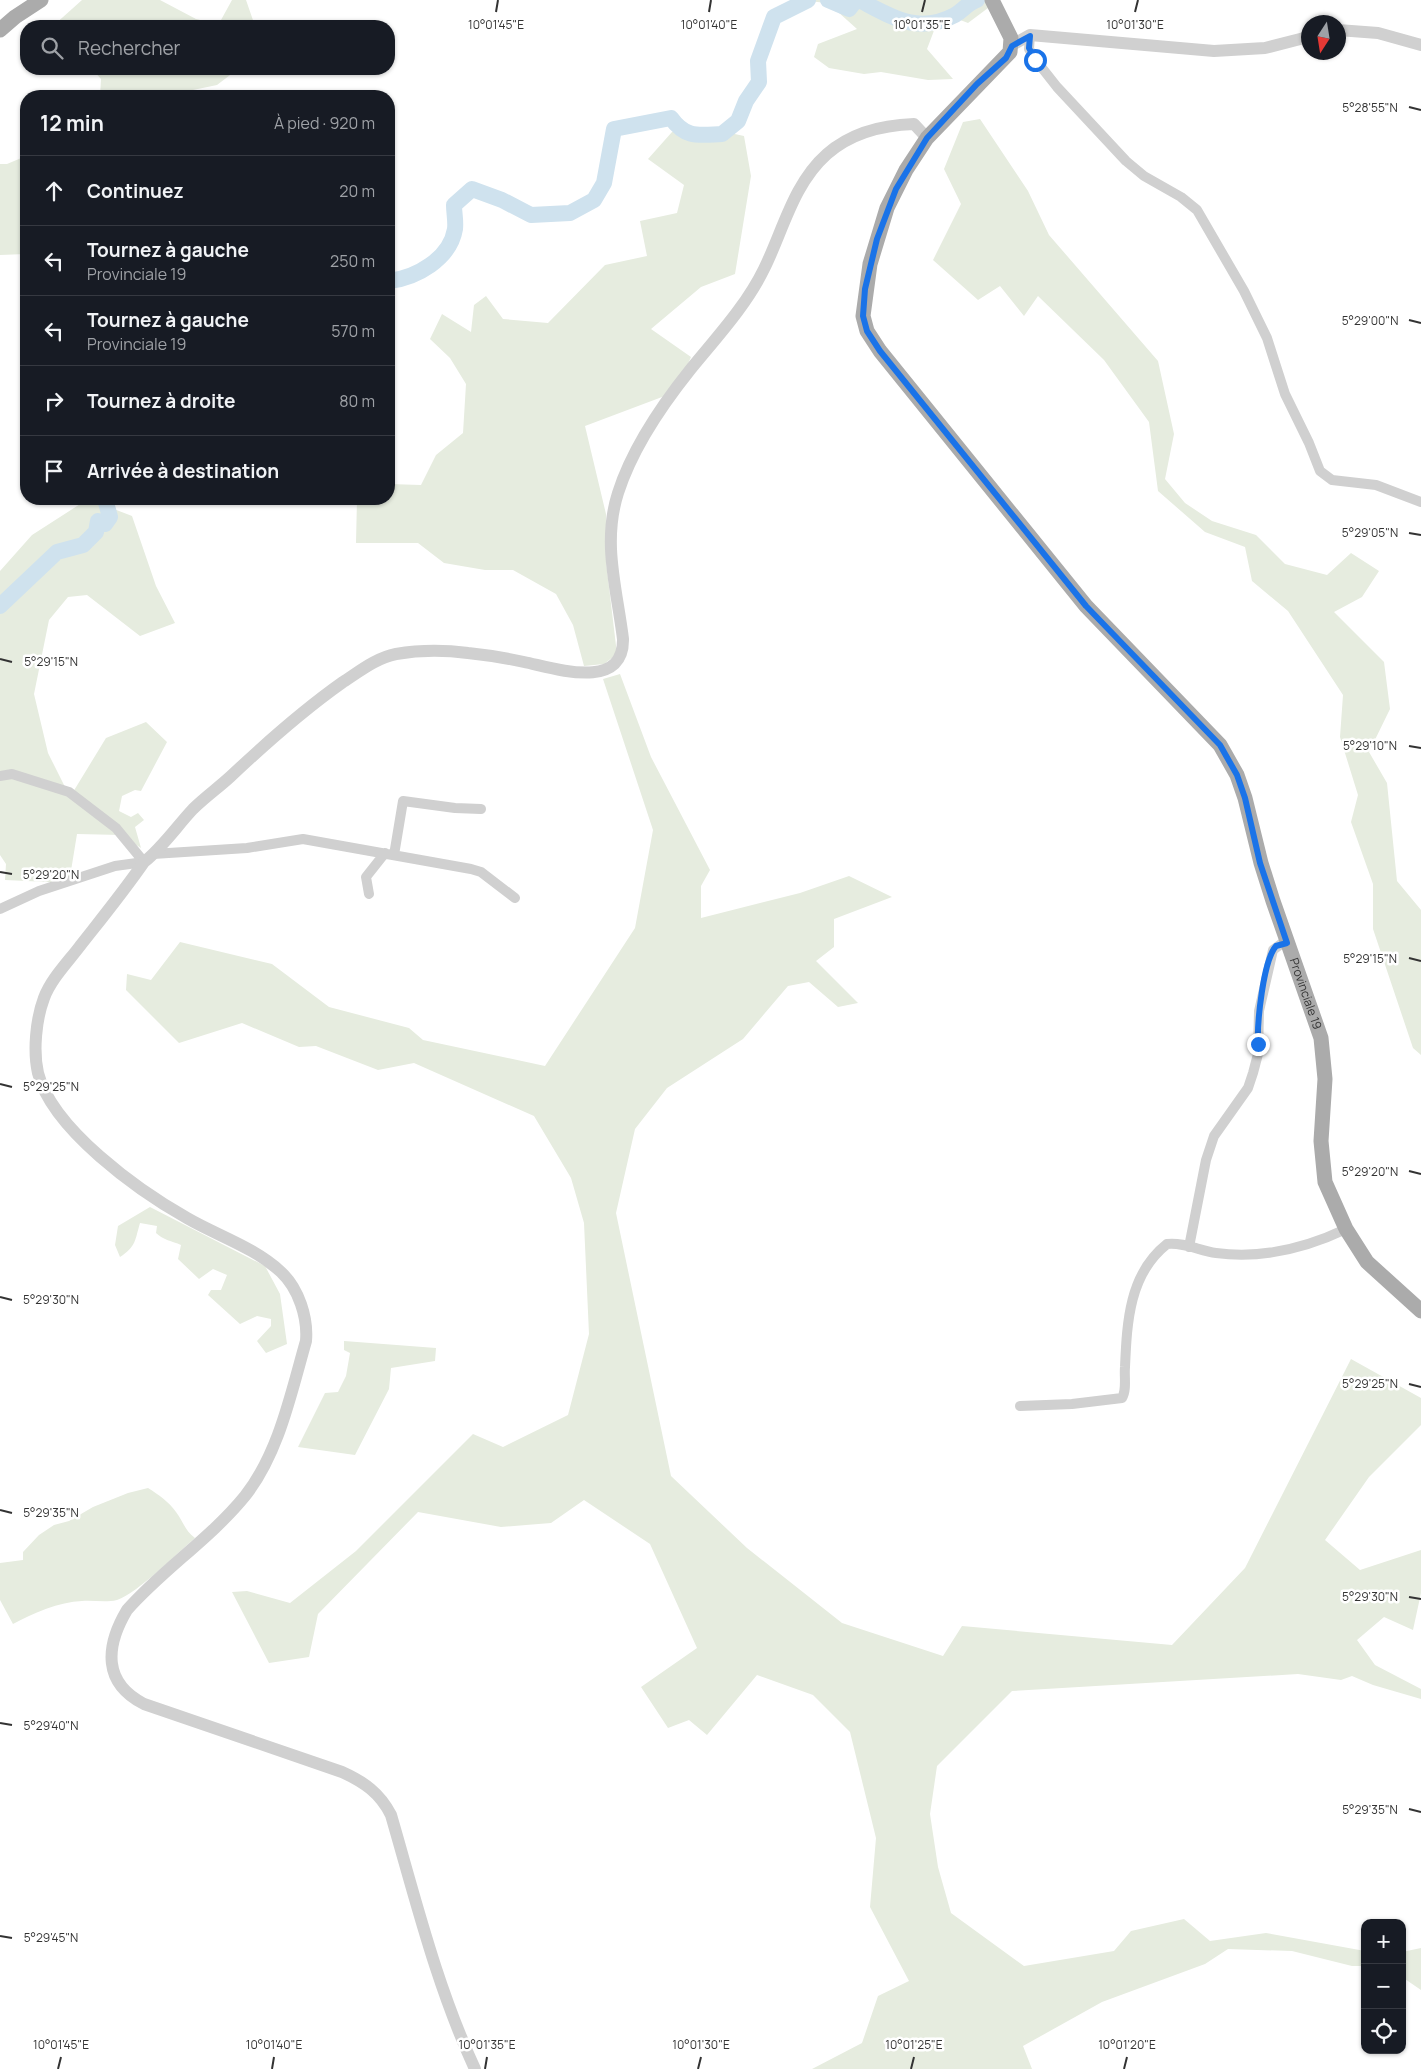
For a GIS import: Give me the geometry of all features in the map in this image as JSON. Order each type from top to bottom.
[{"type":"main road","points":[[0,30],[14,16],[41,0]]},
{"type":"main road","points":[[992,0],[1011,38],[1012,46]]},
{"type":"main road","name":"Provinciale 19","points":[[1012,46],[1006,58],[977,84],[927,138],[896,189],[877,239],[865,289],[863,316],[867,331],[880,351],[1086,606],[1220,745],[1237,775],[1245,798],[1260,863],[1321,1038],[1325,1079],[1321,1141],[1325,1182],[1346,1229],[1366,1262],[1421,1310]]},
{"type":"street","points":[[1346,31],[1378,33],[1421,45]]},
{"type":"street","points":[[1012,46],[1030,36],[1214,51],[1265,48],[1301,39]]},
{"type":"street","points":[[1030,36],[1029,48],[1035,60],[1057,87],[1126,161],[1144,176],[1181,196],[1197,210],[1244,291],[1267,338],[1285,394],[1309,443],[1320,471],[1332,480],[1376,485],[1421,502]]},
{"type":"street","points":[[475,2069],[457,2029],[432,1960],[391,1815],[379,1796],[358,1779],[342,1772],[144,1704],[125,1692],[113,1672],[112,1656],[114,1642],[127,1610],[226,1516],[258,1476],[278,1433],[306,1341],[307,1328],[299,1301],[283,1273],[261,1256],[165,1205],[108,1162],[69,1125],[56,1108],[38,1073],[37,1035],[43,999],[50,987],[149,858],[170,833],[210,792],[224,782],[281,728],[310,705],[377,660],[413,652],[467,652],[512,659],[574,673],[602,670],[620,658],[623,652],[623,639],[610,561],[610,535],[617,494],[641,443],[670,397],[756,285],[798,191],[825,155],[854,135],[900,125],[914,124],[927,138]]},
{"type":"street","points":[[0,776],[12,774],[69,792],[116,828],[149,858]]},
{"type":"street","points":[[369,894],[366,877],[389,854],[403,801],[456,808],[481,809]]},
{"type":"street","points":[[0,909],[39,891],[115,866],[149,858],[247,848],[303,839],[481,872],[515,898]]},
{"type":"street","points":[[1189,1246],[1211,1143],[1225,1119],[1248,1088],[1254,1073],[1258,1054],[1259,1011],[1273,950],[1281,944],[1287,943]]},
{"type":"street","points":[[1020,1406],[1072,1404],[1122,1398],[1131,1306],[1138,1277],[1146,1264],[1167,1244],[1177,1243],[1219,1254],[1271,1254],[1330,1237],[1346,1229]]},
{"type":"shaded area","points":[[82,0],[160,0],[200,20],[60,20]]},
{"type":"shaded area","points":[[232,0],[246,0],[253,20],[221,20]]},
{"type":"shaded area","points":[[796,0],[988,0],[992,5],[968,23],[950,16],[935,28],[927,49],[953,79],[928,80],[881,72],[864,74],[829,68],[814,57],[818,44],[857,29],[828,3]]},
{"type":"shaded area","points":[[97,75],[230,75],[217,85],[193,90],[100,90],[101,79]]},
{"type":"shaded area","points":[[980,119],[1028,191],[1049,235],[1158,361],[1174,434],[1165,479],[1185,503],[1212,521],[1256,535],[1285,564],[1327,575],[1351,553],[1379,571],[1362,597],[1334,612],[1384,662],[1390,709],[1369,752],[1387,783],[1397,881],[1421,910],[1421,1055],[1413,1048],[1373,929],[1373,884],[1351,822],[1358,795],[1340,737],[1343,695],[1288,611],[1252,581],[1245,547],[1205,532],[1158,491],[1149,422],[1104,360],[1038,296],[1024,316],[1000,286],[978,300],[933,260],[961,204],[944,169],[963,122]]},
{"type":"shaded area","points":[[707,128],[744,136],[751,176],[735,274],[701,287],[651,329],[691,357],[678,386],[670,394],[585,426],[606,514],[606,562],[617,654],[604,664],[584,666],[573,625],[556,594],[513,570],[485,570],[444,563],[418,543],[356,543],[357,505],[395,505],[395,484],[421,485],[436,455],[463,433],[466,384],[450,358],[430,339],[442,314],[471,332],[474,305],[486,296],[503,319],[548,323],[605,265],[647,256],[640,221],[677,213],[684,185],[648,159],[672,132]]},
{"type":"shaded area","points":[[20,159],[20,254],[0,255],[0,164],[7,164]]},
{"type":"shaded area","points":[[79,505],[104,505],[132,516],[156,586],[175,623],[140,636],[87,595],[68,597],[49,620],[34,694],[48,753],[70,797],[106,738],[146,722],[167,742],[141,791],[135,790],[122,796],[119,811],[131,817],[138,813],[144,820],[135,827],[141,848],[121,835],[77,834],[69,883],[5,880],[6,864],[0,855],[0,571],[32,535]]},
{"type":"shaded area","points":[[620,674],[651,757],[710,870],[701,886],[701,918],[800,893],[849,876],[892,897],[834,919],[834,947],[816,961],[858,1003],[838,1007],[809,982],[788,986],[743,1039],[667,1088],[635,1129],[616,1213],[671,1476],[747,1548],[842,1623],[943,1656],[962,1626],[1172,1645],[1245,1568],[1351,1359],[1421,1398],[1421,1425],[1369,1477],[1325,1540],[1360,1570],[1421,1550],[1421,1593],[1413,1630],[1384,1617],[1357,1640],[1375,1665],[1421,1689],[1421,1699],[1373,1685],[1352,1676],[1341,1680],[1298,1674],[1012,1691],[937,1766],[930,1814],[938,1867],[951,1913],[1024,1966],[1114,1951],[1131,1931],[1184,1919],[1210,1941],[1266,1933],[1361,1950],[1361,1966],[1352,1966],[1292,1951],[1228,1949],[1205,1964],[1102,2002],[1023,2046],[1032,2069],[812,2069],[862,2043],[878,1996],[909,1981],[870,1907],[876,1838],[850,1732],[813,1695],[757,1675],[707,1735],[689,1720],[668,1728],[641,1687],[697,1648],[650,1544],[584,1500],[551,1523],[501,1527],[418,1512],[318,1614],[309,1657],[269,1663],[232,1592],[247,1591],[290,1603],[356,1551],[473,1434],[503,1447],[568,1415],[589,1334],[584,1223],[571,1178],[534,1116],[414,1063],[378,1070],[316,1046],[299,1047],[242,1023],[179,1043],[126,990],[127,974],[151,980],[180,942],[272,964],[329,1007],[409,1028],[423,1040],[545,1066],[635,928],[653,830],[603,679]]},
{"type":"shaded area","points":[[150,1207],[265,1266],[280,1294],[287,1344],[266,1353],[257,1341],[271,1326],[271,1319],[257,1316],[240,1324],[208,1295],[211,1290],[221,1290],[227,1275],[213,1269],[199,1279],[178,1259],[181,1245],[165,1239],[156,1233],[157,1226],[140,1223],[132,1246],[120,1257],[115,1245],[118,1226]]},
{"type":"shaded area","points":[[344,1341],[436,1348],[435,1361],[391,1368],[389,1389],[355,1455],[298,1447],[325,1393],[338,1392],[346,1376],[350,1353],[344,1350]]},
{"type":"shaded area","points":[[148,1488],[170,1505],[195,1538],[126,1596],[117,1600],[64,1603],[38,1612],[13,1624],[0,1600],[0,1563],[23,1560],[23,1552],[39,1535],[54,1525],[69,1521],[93,1507],[128,1493]]},
{"type":"shaded area","points":[[1421,1948],[1421,1990],[1406,1980],[1406,1951]]},
{"type":"waterway","points":[[395,280],[410,276],[439,258],[452,240],[455,229],[454,205],[472,189],[502,200],[531,215],[570,213],[594,200],[604,183],[614,129],[671,118],[682,130],[688,133],[700,135],[722,134],[738,121],[746,101],[759,82],[758,61],[774,17],[808,0]]},
{"type":"waterway","points":[[828,0],[849,9],[856,0]]},
{"type":"waterway","points":[[859,0],[894,17],[917,24],[942,21],[955,15],[977,0]]},
{"type":"waterway","points":[[0,606],[57,552],[83,545],[96,532],[98,521],[105,524],[110,517],[107,505]]},
{"type":"route","points":[[1035,60],[1029,48],[1030,36],[1012,46],[1006,58],[977,84],[927,138],[913,159],[887,208],[870,264],[865,289],[863,316],[867,331],[880,351],[974,470],[1086,606],[1125,648],[1200,721],[1220,745],[1237,775],[1245,798],[1260,863],[1287,943],[1276,946],[1273,950],[1259,1011],[1258,1044]]}]
